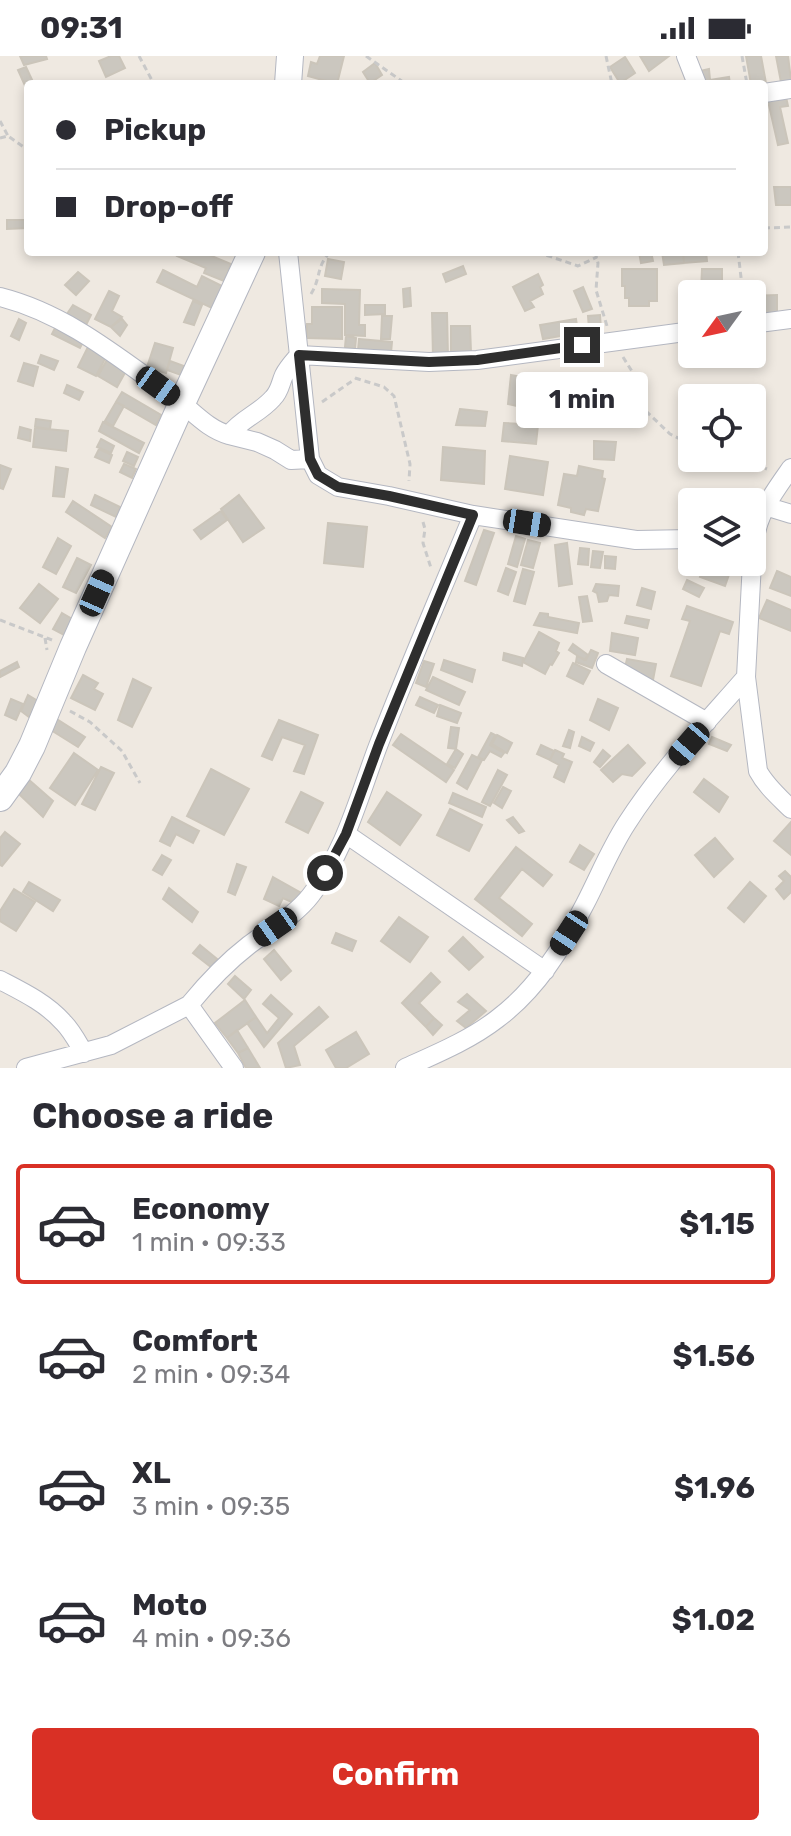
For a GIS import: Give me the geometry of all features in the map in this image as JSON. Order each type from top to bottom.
[{"type":"main road","points":[[288,80],[290,56]]},
{"type":"main road","points":[[0,798],[32,746],[54,690],[60,649],[182,403],[250,256]]},
{"type":"street","points":[[686,56],[695,80]]},
{"type":"street","points":[[768,92],[791,89]]},
{"type":"street","points":[[288,256],[310,459],[318,475],[338,487],[473,515],[636,540],[678,539]]},
{"type":"street","points":[[0,297],[39,309],[86,333],[215,431],[257,442],[291,460],[310,459]]},
{"type":"street","points":[[766,322],[791,319]]},
{"type":"street","points":[[299,355],[429,362],[477,360],[678,333]]},
{"type":"street","points":[[229,435],[239,423],[259,411],[280,391],[282,378],[299,355]]},
{"type":"street","points":[[766,505],[788,472]]},
{"type":"street","points":[[766,506],[791,514]]},
{"type":"street","points":[[26,1068],[111,1045],[189,1005],[235,957],[311,896],[346,834],[379,744],[473,515]]},
{"type":"street","points":[[751,576],[746,677],[758,771],[773,793],[791,809]]},
{"type":"street","points":[[606,664],[707,722]]},
{"type":"street","points":[[405,1068],[497,1019],[545,971],[569,933],[625,825],[651,788],[746,677]]},
{"type":"street","points":[[346,834],[545,971]]},
{"type":"street","points":[[0,980],[45,1006],[63,1022],[84,1053]]},
{"type":"street","points":[[189,1005],[234,1068]]},
{"type":"path","points":[[139,56],[152,80]]},
{"type":"path","points":[[366,56],[400,80]]},
{"type":"path","points":[[606,56],[611,80]]},
{"type":"path","points":[[742,56],[746,80]]},
{"type":"path","points":[[0,121],[8,136],[24,147]]},
{"type":"path","points":[[0,138],[8,136]]},
{"type":"path","points":[[768,228],[791,227]]},
{"type":"path","points":[[293,301],[309,297],[315,287],[320,264],[327,256]]},
{"type":"path","points":[[549,256],[578,266],[597,257]]},
{"type":"path","points":[[739,256],[742,280]]},
{"type":"path","points":[[305,413],[355,378],[367,358]]},
{"type":"path","points":[[355,378],[384,387],[394,396],[410,464],[408,476],[413,501],[425,529],[423,543],[433,574],[443,589]]},
{"type":"path","points":[[766,466],[788,472]]},
{"type":"path","points":[[0,620],[45,638],[60,649]]},
{"type":"path","points":[[45,638],[60,649]]},
{"type":"path","points":[[54,690],[63,707],[90,722],[122,751],[140,783]]},
{"type":"building","points":[[20,56],[46,56],[47,59],[24,65]]},
{"type":"building","points":[[119,56],[125,68],[106,77],[99,61]]},
{"type":"building","points":[[320,56],[344,56],[338,80],[308,76],[311,62],[317,64]]},
{"type":"building","points":[[640,56],[669,56],[649,71]]},
{"type":"building","points":[[746,56],[761,56],[765,80],[750,80]]},
{"type":"building","points":[[776,56],[788,56],[791,80],[781,82]]},
{"type":"building","points":[[625,57],[635,73],[624,80],[618,80],[610,67]]},
{"type":"building","points":[[375,63],[382,75],[368,80],[363,72]]},
{"type":"building","points":[[26,67],[32,80],[24,80],[24,83],[18,70]]},
{"type":"building","points":[[709,69],[710,80],[701,80],[700,71]]},
{"type":"building","points":[[786,97],[788,106],[780,107],[788,143],[778,145],[768,101]]},
{"type":"building","points":[[774,187],[791,187],[791,205],[776,205]]},
{"type":"building","points":[[7,220],[24,220],[24,228],[7,229]]},
{"type":"building","points":[[177,256],[212,256],[231,264],[224,281],[204,273],[206,268]]},
{"type":"building","points":[[640,256],[652,256],[653,261],[641,263]]},
{"type":"building","points":[[663,256],[683,256],[684,263],[664,265]]},
{"type":"building","points":[[683,256],[706,256],[707,261],[684,263]]},
{"type":"building","points":[[328,259],[344,262],[341,279],[325,276]]},
{"type":"building","points":[[463,266],[466,274],[446,282],[443,274]]},
{"type":"building","points":[[622,269],[657,269],[657,301],[649,301],[649,306],[629,306],[625,286],[622,286]]},
{"type":"building","points":[[702,269],[722,269],[722,280],[702,280]]},
{"type":"building","points":[[163,270],[197,287],[202,276],[224,287],[214,309],[157,282]]},
{"type":"building","points":[[78,272],[89,281],[76,295],[65,285]]},
{"type":"building","points":[[538,274],[543,294],[530,301],[534,307],[525,311],[513,287]]},
{"type":"building","points":[[583,287],[592,309],[583,312],[574,291]]},
{"type":"building","points":[[410,288],[411,306],[404,307],[403,289]]},
{"type":"building","points":[[322,289],[360,290],[359,325],[365,325],[365,336],[345,335],[345,304],[322,303]]},
{"type":"building","points":[[109,291],[119,296],[112,311],[122,317],[111,327],[95,319]]},
{"type":"building","points":[[766,295],[777,295],[777,315],[766,315]]},
{"type":"building","points":[[193,301],[202,305],[194,325],[184,322]]},
{"type":"building","points":[[73,305],[91,315],[86,325],[67,314]]},
{"type":"building","points":[[365,305],[385,305],[385,314],[365,315]]},
{"type":"building","points":[[312,307],[342,307],[342,339],[307,338],[307,324],[312,324]]},
{"type":"building","points":[[432,313],[447,313],[448,357],[433,357]]},
{"type":"building","points":[[600,315],[601,329],[589,329],[588,316]]},
{"type":"building","points":[[382,316],[392,316],[390,339],[381,339]]},
{"type":"building","points":[[19,319],[26,323],[19,340],[11,336]]},
{"type":"building","points":[[122,319],[127,325],[120,336],[111,327]]},
{"type":"building","points":[[576,319],[578,333],[543,339],[540,325]]},
{"type":"building","points":[[56,326],[84,340],[80,348],[52,334]]},
{"type":"building","points":[[451,326],[470,326],[471,352],[451,353]]},
{"type":"building","points":[[346,336],[356,338],[355,349],[345,347]]},
{"type":"building","points":[[359,339],[392,342],[391,353],[358,350]]},
{"type":"building","points":[[90,343],[108,353],[96,376],[78,367]]},
{"type":"building","points":[[155,343],[173,348],[166,373],[147,367]]},
{"type":"building","points":[[41,355],[58,361],[54,370],[38,363]]},
{"type":"building","points":[[108,358],[127,369],[117,387],[98,376]]},
{"type":"building","points":[[170,361],[184,366],[181,375],[167,370]]},
{"type":"building","points":[[24,363],[38,367],[33,386],[18,381]]},
{"type":"building","points":[[511,375],[522,377],[517,406],[508,404]]},
{"type":"building","points":[[67,385],[83,392],[79,400],[64,393]]},
{"type":"building","points":[[122,392],[161,415],[156,425],[116,402]]},
{"type":"building","points":[[116,402],[124,406],[113,426],[105,421]]},
{"type":"building","points":[[460,409],[487,412],[485,426],[456,425]]},
{"type":"building","points":[[36,419],[51,421],[50,429],[35,427]]},
{"type":"building","points":[[103,422],[144,443],[139,453],[99,431]]},
{"type":"building","points":[[504,423],[538,425],[536,444],[502,441]]},
{"type":"building","points":[[20,427],[31,430],[30,441],[18,438]]},
{"type":"building","points":[[35,428],[68,431],[66,451],[33,447]]},
{"type":"building","points":[[101,439],[114,446],[111,453],[97,447]]},
{"type":"building","points":[[594,441],[616,442],[614,460],[594,459]]},
{"type":"building","points":[[443,447],[485,451],[484,484],[441,480]]},
{"type":"building","points":[[99,449],[112,455],[109,463],[95,457]]},
{"type":"building","points":[[127,452],[138,457],[134,466],[123,461]]},
{"type":"building","points":[[510,456],[548,462],[543,495],[505,489]]},
{"type":"building","points":[[124,464],[136,469],[132,478],[120,472]]},
{"type":"building","points":[[0,465],[11,469],[3,489],[0,488]]},
{"type":"building","points":[[579,466],[603,471],[602,478],[605,479],[598,511],[586,509],[584,515],[558,505],[564,474],[577,476]]},
{"type":"building","points":[[56,467],[68,469],[64,497],[53,496]]},
{"type":"building","points":[[95,495],[120,507],[116,517],[91,505]]},
{"type":"building","points":[[239,495],[264,528],[243,542],[221,509]]},
{"type":"building","points":[[73,501],[112,527],[105,538],[66,512]]},
{"type":"building","points":[[221,511],[227,520],[201,539],[194,530]]},
{"type":"building","points":[[328,523],[367,527],[363,567],[324,563]]},
{"type":"building","points":[[484,530],[494,533],[476,585],[465,581]]},
{"type":"building","points":[[516,536],[525,539],[517,567],[508,564]]},
{"type":"building","points":[[58,538],[71,546],[56,574],[43,567]]},
{"type":"building","points":[[528,540],[540,543],[533,568],[521,565]]},
{"type":"building","points":[[567,543],[572,584],[559,586],[555,545]]},
{"type":"building","points":[[580,548],[589,549],[588,565],[578,564]]},
{"type":"building","points":[[593,551],[603,552],[600,568],[591,567]]},
{"type":"building","points":[[605,556],[616,557],[615,569],[605,568]]},
{"type":"building","points":[[77,558],[91,565],[76,593],[63,587]]},
{"type":"building","points":[[506,568],[516,572],[508,595],[498,591]]},
{"type":"building","points":[[523,569],[534,572],[525,604],[514,601]]},
{"type":"building","points":[[777,571],[791,577],[791,596],[770,588]]},
{"type":"building","points":[[700,576],[728,576],[725,586]]},
{"type":"building","points":[[687,580],[704,588],[699,597],[683,589]]},
{"type":"building","points":[[39,584],[58,599],[40,623],[20,608]]},
{"type":"building","points":[[596,584],[619,586],[618,596],[609,595],[607,601],[599,602],[597,593],[593,591]]},
{"type":"building","points":[[642,588],[655,592],[651,609],[637,605]]},
{"type":"building","points":[[587,596],[592,621],[583,622],[579,597]]},
{"type":"building","points":[[767,600],[791,610],[791,631],[759,618]]},
{"type":"building","points":[[687,606],[733,622],[729,634],[720,631],[701,686],[671,676],[690,621],[682,619]]},
{"type":"building","points":[[62,613],[72,619],[64,635],[53,629]]},
{"type":"building","points":[[540,613],[579,623],[577,633],[534,625]]},
{"type":"building","points":[[627,616],[649,620],[647,628],[625,623]]},
{"type":"building","points":[[539,632],[559,643],[556,651],[559,653],[545,674],[523,662]]},
{"type":"building","points":[[612,633],[638,638],[635,655],[610,651]]},
{"type":"building","points":[[573,644],[588,655],[584,660],[569,650]]},
{"type":"building","points":[[591,650],[598,653],[592,668],[576,662],[577,656],[586,660]]},
{"type":"building","points":[[504,653],[523,658],[522,666],[503,660]]},
{"type":"building","points":[[627,659],[656,664],[653,680],[624,672]]},
{"type":"building","points":[[444,660],[475,670],[472,682],[441,670]]},
{"type":"building","points":[[424,661],[434,664],[426,687],[416,683]]},
{"type":"building","points":[[17,662],[19,667],[0,677],[0,671]]},
{"type":"building","points":[[573,663],[590,671],[583,684],[567,676]]},
{"type":"building","points":[[83,675],[98,683],[94,689],[103,694],[95,710],[71,698]]},
{"type":"building","points":[[433,677],[465,692],[459,705],[426,690]]},
{"type":"building","points":[[133,679],[151,688],[132,727],[118,720]]},
{"type":"building","points":[[28,695],[38,701],[29,717],[21,711]]},
{"type":"building","points":[[420,697],[438,705],[434,713],[416,705]]},
{"type":"building","points":[[11,699],[23,704],[16,720],[5,715]]},
{"type":"building","points":[[598,699],[618,708],[609,730],[590,720]]},
{"type":"building","points":[[440,705],[461,713],[457,723],[437,716]]},
{"type":"building","points":[[52,716],[85,737],[78,747],[46,727]]},
{"type":"building","points":[[279,720],[318,735],[304,774],[294,771],[305,745],[282,737],[272,760],[262,756]]},
{"type":"building","points":[[451,727],[459,728],[456,749],[448,748]]},
{"type":"building","points":[[569,730],[574,732],[570,748],[563,746]]},
{"type":"building","points":[[491,733],[495,735],[490,745],[504,753],[501,757],[490,751],[484,760],[478,757]]},
{"type":"building","points":[[401,734],[454,770],[446,782],[393,745]]},
{"type":"building","points":[[497,735],[512,743],[507,753],[492,744]]},
{"type":"building","points":[[582,737],[594,743],[590,751],[579,746]]},
{"type":"building","points":[[712,737],[731,745],[727,751],[709,744]]},
{"type":"building","points":[[541,745],[554,751],[550,760],[537,754]]},
{"type":"building","points":[[628,745],[645,763],[632,776],[622,774],[613,782],[601,770]]},
{"type":"building","points":[[456,749],[463,754],[455,768],[447,764]]},
{"type":"building","points":[[555,750],[564,754],[562,758],[572,762],[564,782],[554,777],[559,765],[550,760]]},
{"type":"building","points":[[603,750],[610,756],[600,767],[594,762]]},
{"type":"building","points":[[74,753],[98,770],[75,805],[50,788]]},
{"type":"building","points":[[472,755],[482,760],[467,789],[457,783]]},
{"type":"building","points":[[101,767],[114,773],[95,810],[82,804]]},
{"type":"building","points":[[211,769],[249,789],[224,835],[187,816]]},
{"type":"building","points":[[498,770],[507,775],[490,806],[482,802]]},
{"type":"building","points":[[28,779],[53,801],[43,817],[19,794]]},
{"type":"building","points":[[704,779],[728,797],[719,812],[694,792]]},
{"type":"building","points":[[503,787],[511,791],[502,808],[494,803]]},
{"type":"building","points":[[301,792],[323,803],[308,833],[286,822]]},
{"type":"building","points":[[387,792],[421,815],[400,845],[368,822]]},
{"type":"building","points":[[453,793],[486,807],[482,817],[449,803]]},
{"type":"building","points":[[450,809],[482,825],[469,851],[437,835]]},
{"type":"building","points":[[172,817],[199,831],[193,843],[176,834],[170,846],[160,841]]},
{"type":"building","points":[[513,817],[524,831],[519,833],[507,820]]},
{"type":"building","points":[[791,822],[791,855],[774,841]]},
{"type":"building","points":[[5,832],[20,844],[2,866],[0,838]]},
{"type":"building","points":[[715,838],[733,859],[714,877],[695,855]]},
{"type":"building","points":[[580,845],[594,854],[584,870],[570,862]]},
{"type":"building","points":[[516,847],[552,875],[543,886],[522,869],[499,898],[532,924],[522,936],[475,899]]},
{"type":"building","points":[[162,855],[171,860],[162,875],[153,870]]},
{"type":"building","points":[[237,864],[246,867],[235,895],[228,892]]},
{"type":"building","points":[[785,871],[791,877],[791,892],[784,899],[776,889],[784,881],[779,876]]},
{"type":"building","points":[[273,877],[303,894],[298,905],[283,898],[279,906],[264,899]]},
{"type":"building","points":[[29,882],[60,900],[53,911],[23,892]]},
{"type":"building","points":[[750,882],[766,896],[744,922],[728,908]]},
{"type":"building","points":[[169,888],[198,912],[192,922],[163,899]]},
{"type":"building","points":[[14,889],[35,902],[16,931],[0,921],[0,911]]},
{"type":"building","points":[[399,917],[428,937],[410,962],[381,941]]},
{"type":"building","points":[[336,933],[356,941],[352,951],[332,943]]},
{"type":"building","points":[[463,937],[483,957],[469,970],[449,951]]},
{"type":"building","points":[[200,945],[217,959],[211,967],[193,953]]},
{"type":"building","points":[[274,950],[291,971],[281,980],[264,959]]},
{"type":"building","points":[[431,973],[440,982],[419,1003],[434,1018],[426,1027],[402,1003]]},
{"type":"building","points":[[235,976],[251,990],[244,999],[228,984]]},
{"type":"building","points":[[467,994],[486,1011],[466,1028],[457,1021],[470,1010],[458,1002]]},
{"type":"building","points":[[271,995],[292,1014],[264,1047],[247,1023],[256,1017],[267,1033],[279,1018],[263,1004]]},
{"type":"building","points":[[245,1000],[256,1017],[227,1038],[215,1023]]},
{"type":"building","points":[[319,1007],[328,1017],[294,1046],[300,1065],[286,1068],[278,1043]]},
{"type":"building","points":[[434,1018],[442,1025],[433,1035],[426,1027]]},
{"type":"building","points":[[237,1030],[248,1048],[238,1053],[227,1038]]},
{"type":"building","points":[[356,1032],[369,1054],[346,1068],[336,1068],[326,1050]]},
{"type":"building","points":[[248,1048],[260,1068],[246,1068],[238,1053]]},
{"type":"route","points":[[325,873],[346,834],[379,744],[473,515],[338,487],[318,475],[310,459],[299,355],[429,362],[477,360],[582,345]]}]
